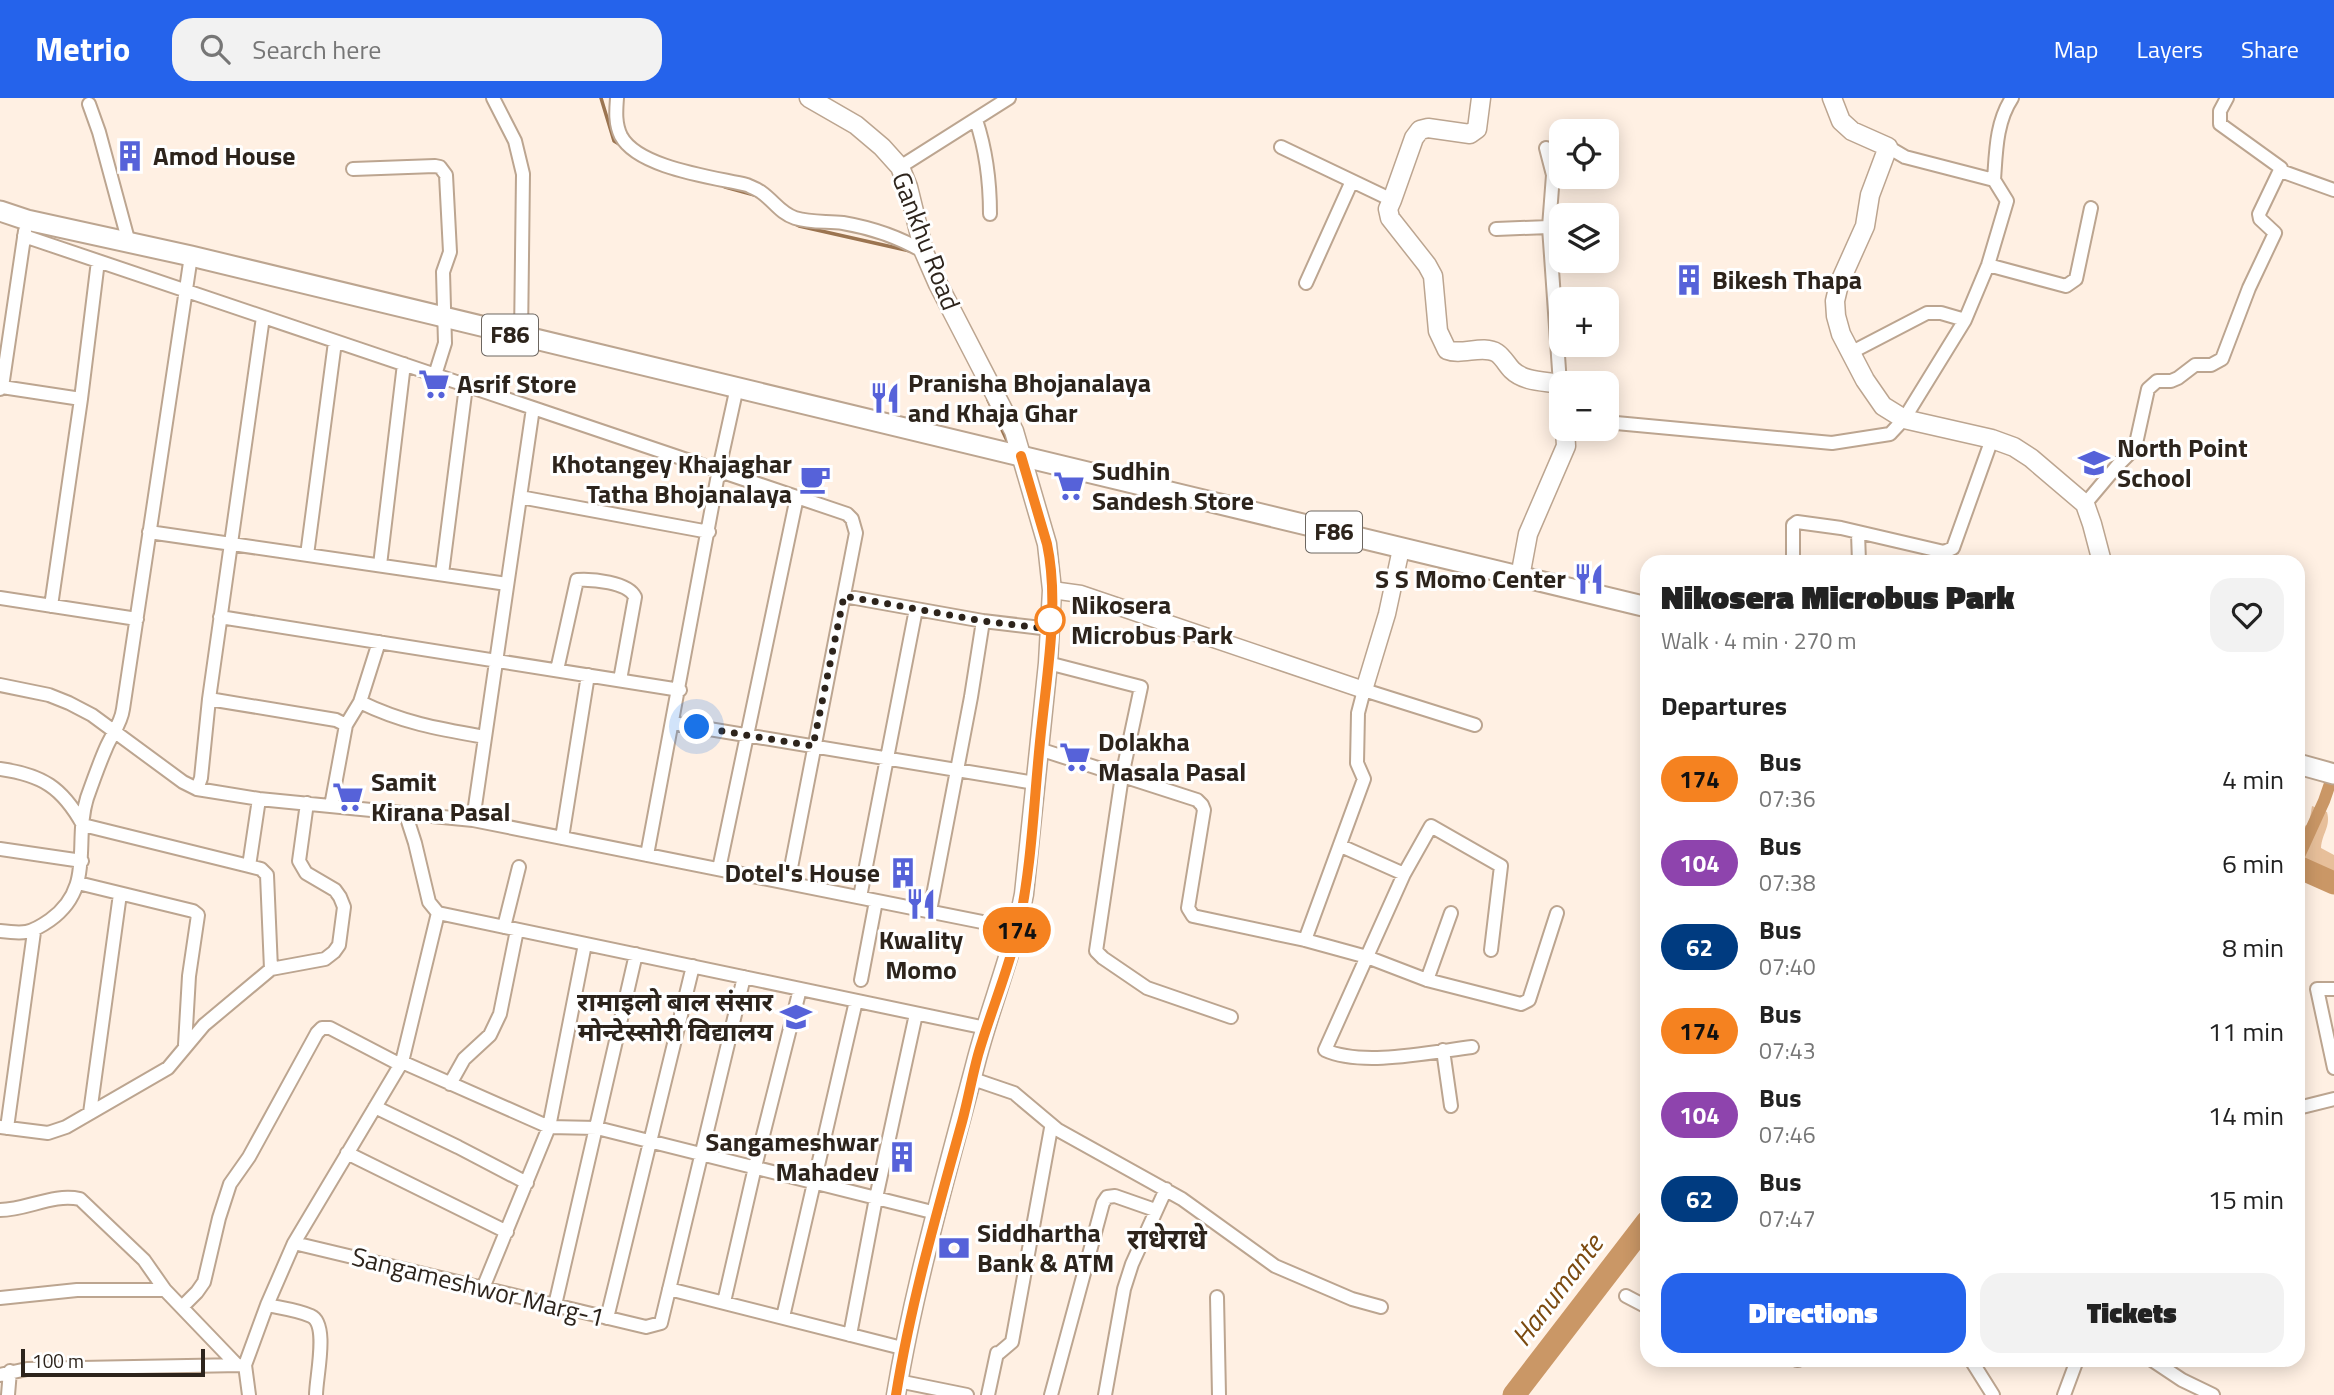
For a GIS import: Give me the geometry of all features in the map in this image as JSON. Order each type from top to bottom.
[{"type":"main road","name":"Gankhu Road","points":[[809,98],[856,125],[883,147],[901,167],[925,252],[972,353],[1014,431],[1051,559],[1048,663],[1024,894],[1017,929],[986,1028],[936,1213],[897,1388]]},
{"type":"main road","points":[[1481,98],[1477,129],[1470,134],[1427,128],[1420,130],[1388,209],[1390,218],[1433,276],[1438,331],[1447,350],[1455,353],[1488,350],[1497,353],[1514,373],[1549,386]]},
{"type":"main road","points":[[1832,98],[1841,121],[1852,131],[1888,147],[1870,195],[1865,226],[1839,284],[1835,301],[1841,334],[1865,380],[1883,406],[1904,419],[1992,439],[2014,447],[2031,458],[2085,504],[2100,555]]},
{"type":"main road","name":"F86","points":[[0,211],[25,228],[130,243],[191,256],[522,338],[737,387],[1640,605]]},
{"type":"main road","points":[[1520,578],[1528,534],[1566,446],[1565,441]]},
{"type":"main road","points":[[2305,766],[2334,774]]},
{"type":"street","points":[[493,98],[515,141],[523,174],[522,338]]},
{"type":"street","points":[[617,98],[618,128],[622,139],[629,147],[650,160],[747,185],[761,192],[791,217],[807,222],[841,223],[872,229],[905,240],[925,252]]},
{"type":"street","points":[[901,167],[1009,98]]},
{"type":"street","points":[[1619,423],[1832,443],[1891,434],[1904,419],[1965,320],[1988,265],[2007,201],[1994,180],[1996,146],[2003,111],[2012,98]]},
{"type":"street","points":[[2085,504],[2135,449],[2148,389],[2152,384],[2178,378],[2194,365],[2211,365],[2222,359],[2249,288],[2275,233],[2260,219],[2259,214],[2281,168],[2220,124],[2220,111],[2227,98]]},
{"type":"street","points":[[89,104],[130,243]]},
{"type":"street","points":[[976,120],[988,176],[990,214]]},
{"type":"street","points":[[1281,147],[1392,200]]},
{"type":"street","points":[[1888,147],[1905,157],[1994,180]]},
{"type":"street","points":[[1546,148],[1553,175],[1551,203]]},
{"type":"street","points":[[353,169],[435,166],[440,167],[446,175],[450,252],[443,272],[445,342],[435,374]]},
{"type":"street","points":[[2280,171],[2334,190]]},
{"type":"street","points":[[1306,283],[1352,181]]},
{"type":"street","points":[[1988,265],[2066,286],[2072,284],[2076,279],[2091,208]]},
{"type":"street","points":[[1496,229],[1549,227]]},
{"type":"street","points":[[81,399],[1,388],[25,228],[98,261],[719,469],[839,511],[852,519],[856,533],[788,883]]},
{"type":"street","points":[[0,931],[21,934],[34,932],[70,902],[78,883],[88,797],[108,744],[121,722],[191,256]]},
{"type":"street","points":[[51,606],[98,261]]},
{"type":"street","points":[[1552,273],[1559,371]]},
{"type":"street","points":[[1852,352],[1927,313],[1941,313],[1965,320]]},
{"type":"street","points":[[197,789],[201,778],[220,617],[263,317]]},
{"type":"street","points":[[307,555],[335,342]]},
{"type":"street","points":[[380,565],[404,364]]},
{"type":"street","points":[[442,574],[466,386]]},
{"type":"street","points":[[647,855],[680,690],[719,469],[737,387]]},
{"type":"street","points":[[473,820],[533,408]]},
{"type":"street","points":[[1793,555],[1793,525],[1797,522],[1944,552],[1953,548],[1992,439]]},
{"type":"street","points":[[520,497],[709,531]]},
{"type":"street","points":[[719,869],[797,497]]},
{"type":"street","points":[[149,532],[508,584]]},
{"type":"street","points":[[1858,533],[1859,555]]},
{"type":"street","points":[[1305,940],[1364,779],[1357,763],[1358,713],[1387,614],[1401,549]]},
{"type":"street","points":[[557,670],[576,580],[625,586],[632,590],[635,597],[620,680]]},
{"type":"street","points":[[1052,590],[1081,594],[1475,725]]},
{"type":"street","points":[[844,596],[983,621],[1050,629]]},
{"type":"street","points":[[0,598],[137,619]]},
{"type":"street","points":[[860,897],[916,609]]},
{"type":"street","points":[[220,617],[680,690]]},
{"type":"street","points":[[930,912],[983,621]]},
{"type":"street","points":[[331,806],[346,725],[360,702],[379,642]]},
{"type":"street","points":[[1048,663],[1141,687],[1122,776],[1096,951],[1147,988],[1231,1017]]},
{"type":"street","points":[[562,838],[588,675]]},
{"type":"street","points":[[0,685],[49,695],[92,715],[183,782],[197,789],[259,799],[473,820],[1017,929]]},
{"type":"street","points":[[209,699],[336,720],[346,725]]},
{"type":"street","points":[[360,702],[420,725],[485,737]]},
{"type":"street","points":[[673,723],[1035,783]]},
{"type":"street","points":[[1039,749],[1197,800],[1202,805],[1204,810],[1188,908],[1193,916],[1305,940],[1367,957],[1427,980],[1521,1004],[1529,1000],[1558,913]]},
{"type":"street","points":[[0,769],[37,776],[54,787],[68,800],[83,825],[261,869],[267,874],[271,969]]},
{"type":"street","points":[[249,866],[259,799]]},
{"type":"street","points":[[34,932],[3,1128],[48,1133],[66,1127],[168,1068],[204,1025],[271,969],[325,959],[339,945],[344,907],[340,897],[335,890],[306,873],[299,861],[307,803]]},
{"type":"street","points":[[407,815],[429,902],[438,912],[986,1028]]},
{"type":"street","points":[[1472,1047],[1366,1057],[1325,1050],[1404,874],[1431,826],[1502,866],[1491,950]]},
{"type":"street","points":[[1341,846],[1404,874]]},
{"type":"street","points":[[0,849],[82,861]]},
{"type":"street","points":[[450,1084],[464,1059],[490,1035],[500,1014],[519,867]]},
{"type":"street","points":[[78,883],[193,911],[198,915],[189,976],[185,1045]]},
{"type":"street","points":[[90,1113],[120,894]]},
{"type":"street","points":[[861,980],[876,901]]},
{"type":"street","points":[[241,1365],[294,1242],[402,1064],[438,912]]},
{"type":"street","points":[[1427,980],[1451,913]]},
{"type":"street","points":[[483,1288],[549,1127],[585,944]]},
{"type":"street","points":[[555,1305],[636,954]]},
{"type":"street","points":[[607,1318],[693,966]]},
{"type":"street","points":[[744,977],[669,1289],[906,1349]]},
{"type":"street","points":[[724,1302],[800,989]]},
{"type":"street","points":[[2334,989],[2317,989],[2334,1068]]},
{"type":"street","points":[[783,1317],[856,1001]]},
{"type":"street","points":[[850,1335],[876,1198],[916,1014]]},
{"type":"street","points":[[183,1307],[204,1282],[230,1184],[249,1157],[322,1028],[330,1028],[402,1064],[549,1127],[597,1128],[936,1213]]},
{"type":"street","points":[[1443,1050],[1451,1106]]},
{"type":"street","points":[[973,1079],[1014,1093],[1058,1130],[1166,1189],[1275,1266],[1352,1299],[1381,1307]]},
{"type":"street","points":[[2305,1105],[2334,1099]]},
{"type":"street","points":[[374,1107],[527,1183]]},
{"type":"street","points":[[989,1395],[997,1353],[1012,1342],[1051,1128],[1058,1130]]},
{"type":"street","points":[[347,1153],[507,1232]]},
{"type":"street","points":[[1105,1395],[1132,1264],[1166,1189]]},
{"type":"street","points":[[1051,1395],[1103,1203],[1107,1197],[1115,1196],[1155,1210]]},
{"type":"street","points":[[0,1210],[60,1198],[80,1199],[144,1260],[165,1290],[241,1365],[249,1395]]},
{"type":"street","name":"Sangameshwor Marg-1","points":[[294,1242],[646,1327],[661,1323],[669,1289]]},
{"type":"street","points":[[0,1298],[86,1290],[165,1290]]},
{"type":"street","points":[[1626,1296],[1640,1303]]},
{"type":"street","points":[[1217,1297],[1219,1395]]},
{"type":"street","points":[[268,1305],[313,1316],[318,1322],[322,1334],[316,1395]]},
{"type":"street","points":[[8,1395],[5,1373],[27,1369],[241,1365]]},
{"type":"street","points":[[1975,1367],[1993,1395]]},
{"type":"street","points":[[2064,1395],[2074,1367]]},
{"type":"street","points":[[2167,1367],[2198,1389],[2213,1395]]},
{"type":"street","points":[[897,1388],[967,1395]]},
{"type":"shaded area","points":[[2312,806],[2327,812],[2328,822],[2321,848],[2334,855],[2334,892],[2305,881],[2305,826],[2309,824]]},
{"type":"waterway","points":[[601,98],[614,141],[624,147]]},
{"type":"waterway","points":[[725,187],[758,196]]},
{"type":"waterway","points":[[795,224],[910,251]]},
{"type":"waterway","points":[[988,400],[1010,447]]},
{"type":"waterway","points":[[2305,843],[2334,772]]},
{"type":"waterway","name":"Hanumante","points":[[2305,870],[2334,883]]},
{"type":"waterway","name":"Hanumante","points":[[1514,1395],[1640,1231]]},
{"type":"bus line","name":"174","points":[[896,1395],[911,1316],[936,1213],[986,1028],[1007,966],[1024,894],[1048,663],[1052,590],[1051,559],[1021,456]]},
{"type":"place","name":"Amod House","points":[[130,156]]},
{"type":"place","name":"Bikesh Thapa","points":[[1689,280]]},
{"type":"place","name":"Asrif Store","points":[[434,384]]},
{"type":"place","name":"Pranisha Bhojanalaya and Khaja Ghar","points":[[885,398]]},
{"type":"place","name":"North Point School","points":[[2094,463]]},
{"type":"place","name":"Khotangey Khajaghar Tatha Bhojanalaya","points":[[815,479]]},
{"type":"place","name":"Sudhin Sandesh Store","points":[[1069,486]]},
{"type":"place","name":"S S Momo Center","points":[[1589,579]]},
{"type":"place","name":"Nikosera Microbus Park","points":[[1050,620]]},
{"type":"place","name":"Dolakha Masala Pasal","points":[[1075,757]]},
{"type":"place","name":"Samit Kirana Pasal","points":[[348,797]]},
{"type":"place","name":"Dotel's House","points":[[903,873]]},
{"type":"place","name":"Kwality Momo","points":[[921,904]]},
{"type":"place","name":"रामाइलो बाल संसार मोन्टेस्सोरी विद्यालय","points":[[796,1017]]},
{"type":"place","name":"Sangameshwar Mahadev","points":[[902,1157]]},
{"type":"place","name":"Siddhartha Bank & ATM","points":[[954,1248]]},
{"type":"district","name":"राधेराधे","points":[[1167,1239]]},
{"type":"route","points":[[697,727],[813,746],[844,596],[983,621],[1050,629],[1050,620]]}]
